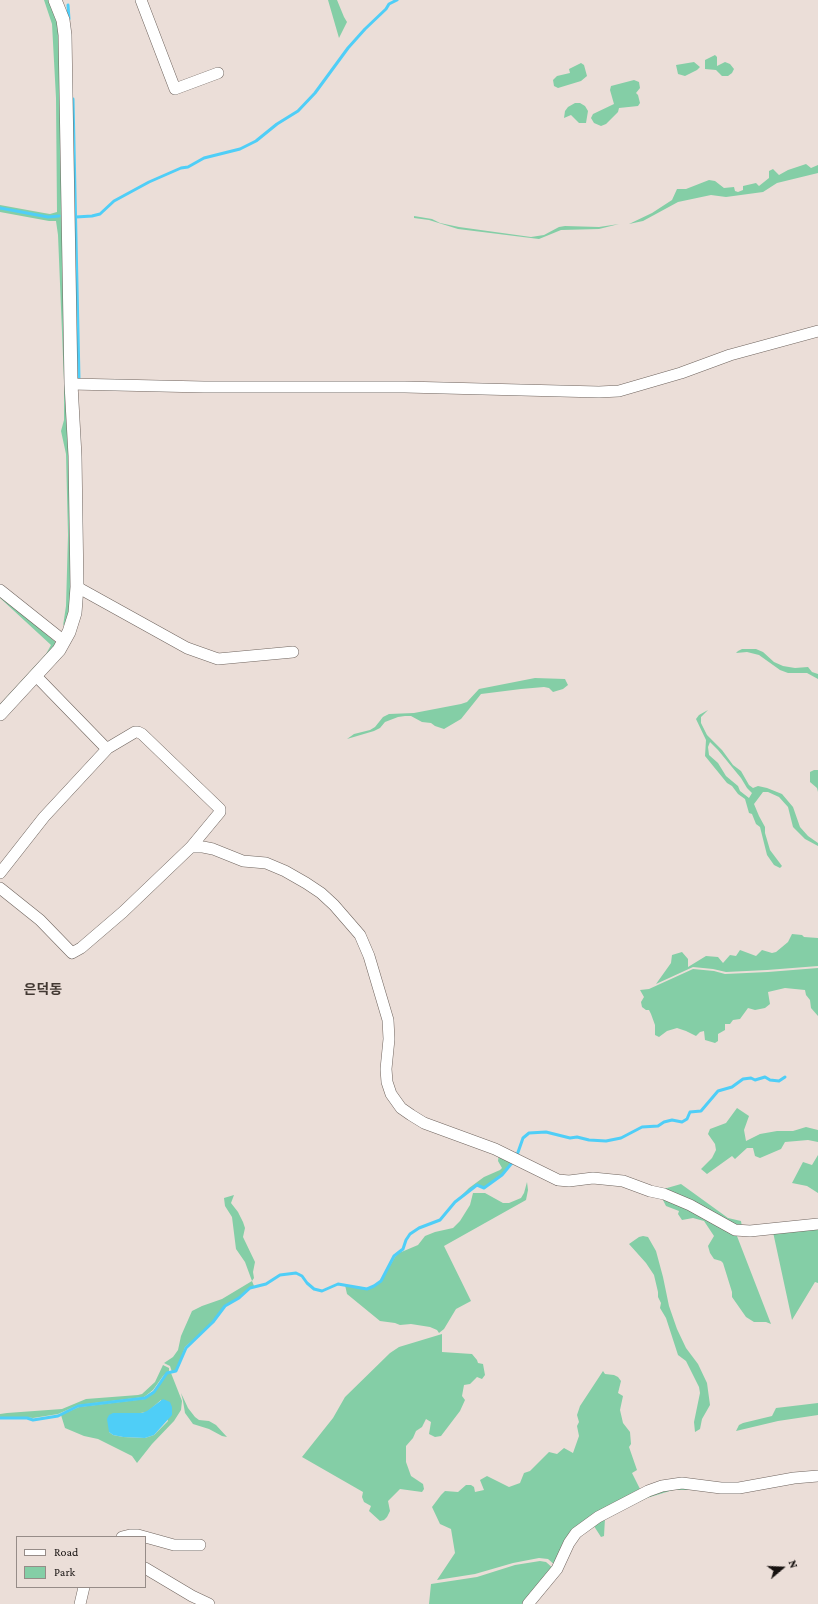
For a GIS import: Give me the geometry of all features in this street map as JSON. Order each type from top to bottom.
[{"type":"main road","points":[[0,714],[59,650],[69,632],[75,613],[77,587],[75,456],[72,384],[65,35],[63,20],[56,0]]},
{"type":"street","points":[[141,0],[175,90],[218,73]]},
{"type":"street","points":[[72,384],[204,387],[405,387],[600,392],[619,391],[681,373],[736,353],[818,330]]},
{"type":"street","points":[[77,587],[187,648],[218,659],[293,652]]},
{"type":"street","points":[[0,590],[64,642]]},
{"type":"street","points":[[36,676],[104,746],[108,748]]},
{"type":"street","points":[[0,873],[44,818],[108,748],[135,732],[138,732],[185,774],[220,809],[220,812],[191,847],[123,912],[81,948],[72,953],[40,920],[0,888]]},
{"type":"street","points":[[191,847],[208,848],[243,861],[266,863],[285,871],[321,893],[356,930],[360,935],[369,956],[388,1020],[389,1039],[386,1069],[387,1082],[392,1094],[401,1108],[424,1123],[496,1149],[558,1180],[569,1181],[593,1178],[623,1181],[650,1191],[664,1194],[704,1211],[735,1230],[750,1231],[818,1224]]},
{"type":"street","points":[[528,1604],[557,1569],[569,1543],[576,1533],[598,1516],[648,1490],[682,1483],[721,1488],[739,1488],[794,1478],[818,1476]]},
{"type":"street","points":[[126,1536],[142,1536]]},
{"type":"street","points":[[146,1537],[174,1545],[200,1545]]},
{"type":"street","points":[[146,1569],[192,1596],[209,1604]]},
{"type":"street","points":[[80,1604],[84,1588]]},
{"type":"green space","points":[[44,0],[49,0],[59,27],[72,584],[71,602],[66,621],[63,626],[66,606],[68,535],[66,454],[61,431],[64,420],[64,381],[58,235],[56,221],[0,212],[0,205],[50,214],[57,212],[56,98],[52,24]]},
{"type":"green space","points":[[328,0],[337,0],[347,22],[339,38]]},
{"type":"green space","points":[[715,55],[717,57],[717,66],[725,62],[730,64],[734,69],[732,73],[728,76],[722,76],[716,70],[705,69],[705,60]]},
{"type":"green space","points":[[694,62],[700,67],[697,70],[685,76],[678,74],[676,65]]},
{"type":"green space","points":[[581,63],[584,65],[587,76],[581,81],[558,88],[554,86],[553,80],[557,76],[570,73],[569,69]]},
{"type":"green space","points":[[634,80],[639,82],[640,88],[636,93],[640,103],[638,106],[619,108],[618,112],[606,124],[601,126],[594,123],[591,118],[593,114],[614,104],[610,90],[611,86]]},
{"type":"green space","points":[[575,103],[580,103],[585,106],[588,111],[586,123],[579,123],[571,115],[564,118],[565,111],[568,107]]},
{"type":"green space","points":[[806,164],[811,168],[818,165],[818,173],[777,183],[763,192],[726,197],[711,195],[678,202],[643,221],[629,224],[652,213],[672,200],[677,189],[686,189],[709,180],[715,181],[724,188],[734,187],[735,191],[738,192],[743,190],[743,186],[756,183],[759,186],[769,178],[769,171],[773,169],[779,175],[788,170]]},
{"type":"green space","points":[[414,216],[432,219],[440,223],[459,227],[531,237],[544,235],[559,227],[565,226],[599,227],[619,224],[599,229],[561,230],[539,239],[458,229],[429,220],[414,218]]},
{"type":"green space","points":[[0,595],[59,645],[0,709],[0,704],[46,654],[51,645],[0,598]]},
{"type":"green space","points":[[742,649],[756,649],[763,652],[774,662],[783,666],[795,668],[808,667],[812,672],[818,674],[818,679],[807,673],[788,673],[780,670],[759,655],[747,652],[736,653]]},
{"type":"green space","points":[[535,678],[565,679],[568,685],[563,689],[553,692],[549,688],[544,687],[481,694],[461,719],[444,729],[431,723],[422,722],[411,716],[405,716],[385,722],[380,728],[374,731],[347,739],[354,734],[370,730],[375,727],[383,717],[389,714],[414,713],[461,704],[467,702],[479,689]]},
{"type":"green space","points":[[708,710],[701,717],[701,723],[707,735],[722,750],[733,765],[741,771],[749,785],[753,788],[758,786],[767,788],[782,794],[793,807],[800,827],[808,836],[818,843],[818,846],[805,839],[793,827],[788,807],[779,797],[768,792],[763,792],[754,804],[765,827],[765,833],[770,850],[782,866],[780,868],[774,865],[767,855],[760,827],[756,824],[752,814],[749,813],[745,799],[727,783],[705,756],[706,740],[696,719],[699,715]],"holes":[[[710,742],[752,793],[749,798],[726,776],[718,763],[709,755],[708,747]]]},
{"type":"green space","points":[[818,770],[818,792],[817,788],[810,782],[810,772]]},
{"type":"green space","points":[[792,934],[818,938],[818,966],[726,972],[693,967],[656,984],[671,963],[672,955],[682,952],[688,959],[688,967],[706,956],[718,957],[723,963],[730,955],[736,956],[740,950],[756,956],[762,950],[772,953],[776,952],[788,942]]},
{"type":"green space","points":[[818,968],[818,1016],[811,1008],[810,1000],[806,995],[805,990],[785,988],[768,992],[770,1004],[765,1008],[755,1010],[748,1008],[740,1019],[733,1020],[730,1024],[725,1024],[725,1030],[718,1034],[718,1041],[715,1043],[705,1040],[704,1031],[700,1032],[696,1036],[677,1028],[667,1031],[659,1037],[655,1035],[655,1025],[649,1010],[642,1007],[641,1002],[644,997],[640,990],[649,989],[693,969],[714,971],[725,974]]},
{"type":"green space","points":[[737,1108],[749,1116],[744,1130],[746,1141],[760,1134],[777,1131],[793,1131],[806,1127],[818,1130],[818,1142],[808,1140],[785,1142],[781,1149],[760,1158],[755,1156],[753,1148],[747,1148],[735,1159],[732,1156],[707,1174],[701,1169],[712,1158],[716,1150],[715,1144],[708,1134],[710,1129],[726,1123]]},
{"type":"green space","points":[[499,1154],[514,1160],[502,1174],[484,1187],[477,1185],[468,1193],[461,1196],[484,1177],[502,1168],[498,1161]]},
{"type":"green space","points":[[818,1155],[818,1193],[807,1186],[792,1183],[803,1162],[812,1165]]},
{"type":"green space","points":[[527,1182],[528,1190],[526,1200],[444,1246],[471,1301],[456,1309],[444,1329],[439,1333],[437,1330],[430,1327],[411,1324],[400,1325],[380,1321],[347,1294],[345,1285],[367,1289],[374,1287],[381,1281],[395,1257],[399,1253],[418,1245],[425,1236],[453,1228],[460,1221],[470,1205],[473,1193],[485,1193],[503,1203],[509,1203],[521,1198]]},
{"type":"green space","points":[[681,1184],[728,1218],[741,1221],[742,1227],[660,1190]]},
{"type":"green space","points":[[234,1195],[231,1203],[243,1222],[245,1228],[243,1237],[255,1262],[253,1272],[254,1278],[252,1281],[245,1262],[236,1249],[232,1217],[225,1206],[224,1198]]},
{"type":"green space","points":[[661,1196],[735,1231],[771,1324],[766,1322],[754,1322],[746,1317],[732,1297],[732,1292],[723,1263],[714,1259],[710,1253],[708,1246],[714,1236],[704,1221],[693,1218],[682,1220],[678,1214],[679,1211],[666,1206]]},
{"type":"green space","points":[[818,1226],[818,1283],[815,1282],[792,1320],[773,1232]]},
{"type":"green space","points":[[643,1236],[648,1237],[656,1251],[669,1306],[677,1329],[686,1348],[698,1364],[707,1383],[710,1405],[702,1419],[700,1429],[695,1432],[694,1422],[700,1393],[699,1387],[686,1361],[678,1355],[666,1318],[660,1308],[661,1303],[658,1297],[654,1275],[646,1263],[629,1244]]},
{"type":"green space","points":[[252,1281],[254,1286],[239,1298],[225,1306],[213,1322],[185,1347],[176,1371],[172,1372],[170,1366],[164,1363],[173,1357],[178,1350],[181,1336],[192,1311],[222,1299]]},
{"type":"green space","points":[[442,1334],[442,1352],[472,1354],[478,1363],[483,1364],[485,1375],[482,1379],[477,1377],[470,1384],[464,1385],[462,1396],[465,1400],[460,1411],[441,1436],[435,1437],[429,1434],[431,1422],[426,1419],[422,1427],[416,1431],[413,1438],[406,1446],[406,1462],[411,1476],[423,1484],[424,1489],[422,1492],[400,1489],[388,1501],[390,1511],[387,1517],[380,1521],[369,1511],[371,1506],[364,1502],[362,1497],[363,1492],[302,1457],[333,1418],[345,1397],[390,1353],[399,1347]]},
{"type":"green space","points":[[163,1365],[169,1368],[169,1371],[163,1376],[153,1390],[144,1397],[78,1405],[58,1414],[33,1418],[0,1417],[0,1414],[7,1413],[62,1409],[86,1399],[142,1394],[155,1382]]},
{"type":"green space","points":[[603,1371],[605,1374],[618,1377],[621,1381],[618,1393],[623,1396],[620,1410],[623,1423],[630,1432],[631,1444],[629,1447],[637,1470],[632,1473],[641,1491],[598,1513],[556,1566],[548,1559],[539,1558],[513,1563],[475,1574],[437,1580],[455,1553],[451,1529],[440,1524],[432,1507],[441,1495],[445,1491],[458,1492],[466,1485],[471,1485],[474,1487],[475,1492],[484,1490],[480,1480],[487,1476],[509,1487],[520,1483],[524,1473],[530,1471],[549,1452],[557,1454],[564,1448],[573,1453],[579,1436],[577,1426],[579,1422],[577,1415],[580,1406]]},
{"type":"green space","points":[[171,1373],[182,1401],[181,1410],[174,1421],[152,1444],[137,1463],[132,1456],[98,1439],[84,1436],[65,1428],[61,1415],[79,1407],[145,1399],[154,1392],[167,1374]],"holes":[[[161,1400],[168,1421],[154,1435],[145,1438],[123,1437],[113,1435],[109,1432],[134,1414],[147,1412]]]},
{"type":"green space","points":[[181,1393],[188,1408],[195,1417],[199,1420],[209,1421],[216,1425],[227,1437],[193,1424],[185,1413]]},
{"type":"green space","points":[[818,1403],[818,1415],[778,1421],[736,1431],[739,1425],[743,1423],[772,1416],[776,1408]]},
{"type":"green space","points":[[674,1487],[697,1490],[673,1490],[647,1498],[605,1518],[604,1536],[601,1537],[592,1523],[620,1507]]},
{"type":"green space","points":[[540,1561],[546,1562],[554,1569],[524,1604],[429,1604],[431,1584],[477,1577],[515,1565]]},
{"type":"water","points":[[163,1399],[170,1402],[172,1407],[172,1415],[154,1435],[145,1438],[123,1437],[113,1435],[109,1432],[107,1419],[109,1415],[113,1413],[142,1413]]},
{"type":"waterway","points":[[76,217],[100,214],[114,201],[149,182],[181,168],[188,167],[204,158],[240,149],[256,141],[277,124],[298,111],[315,93],[348,48],[386,9],[389,4],[397,0]]},
{"type":"waterway","points":[[68,5],[69,19]]},
{"type":"waterway","points":[[73,99],[79,379]]},
{"type":"waterway","points":[[0,208],[48,217],[59,216]]},
{"type":"waterway","points":[[0,1418],[27,1418],[33,1420],[58,1416],[78,1406],[145,1398],[154,1392],[167,1373],[176,1371],[186,1348],[213,1322],[225,1306],[239,1298],[250,1288],[266,1284],[280,1275],[296,1273],[302,1276],[314,1289],[322,1291],[338,1284],[367,1289],[374,1286],[381,1281],[394,1256],[403,1249],[410,1234],[419,1228],[440,1220],[455,1202],[477,1185],[484,1188],[502,1175],[516,1158],[523,1138],[529,1133],[546,1132],[570,1138],[577,1137],[589,1140],[606,1141],[621,1138],[642,1127],[658,1126],[664,1122],[672,1120],[682,1122],[687,1119],[690,1112],[701,1111],[718,1091],[732,1087],[743,1079],[751,1078],[755,1080],[765,1077],[770,1080],[779,1081],[785,1077]]},
{"type":"district","name":"은덕동","points":[[43,990]]}]
